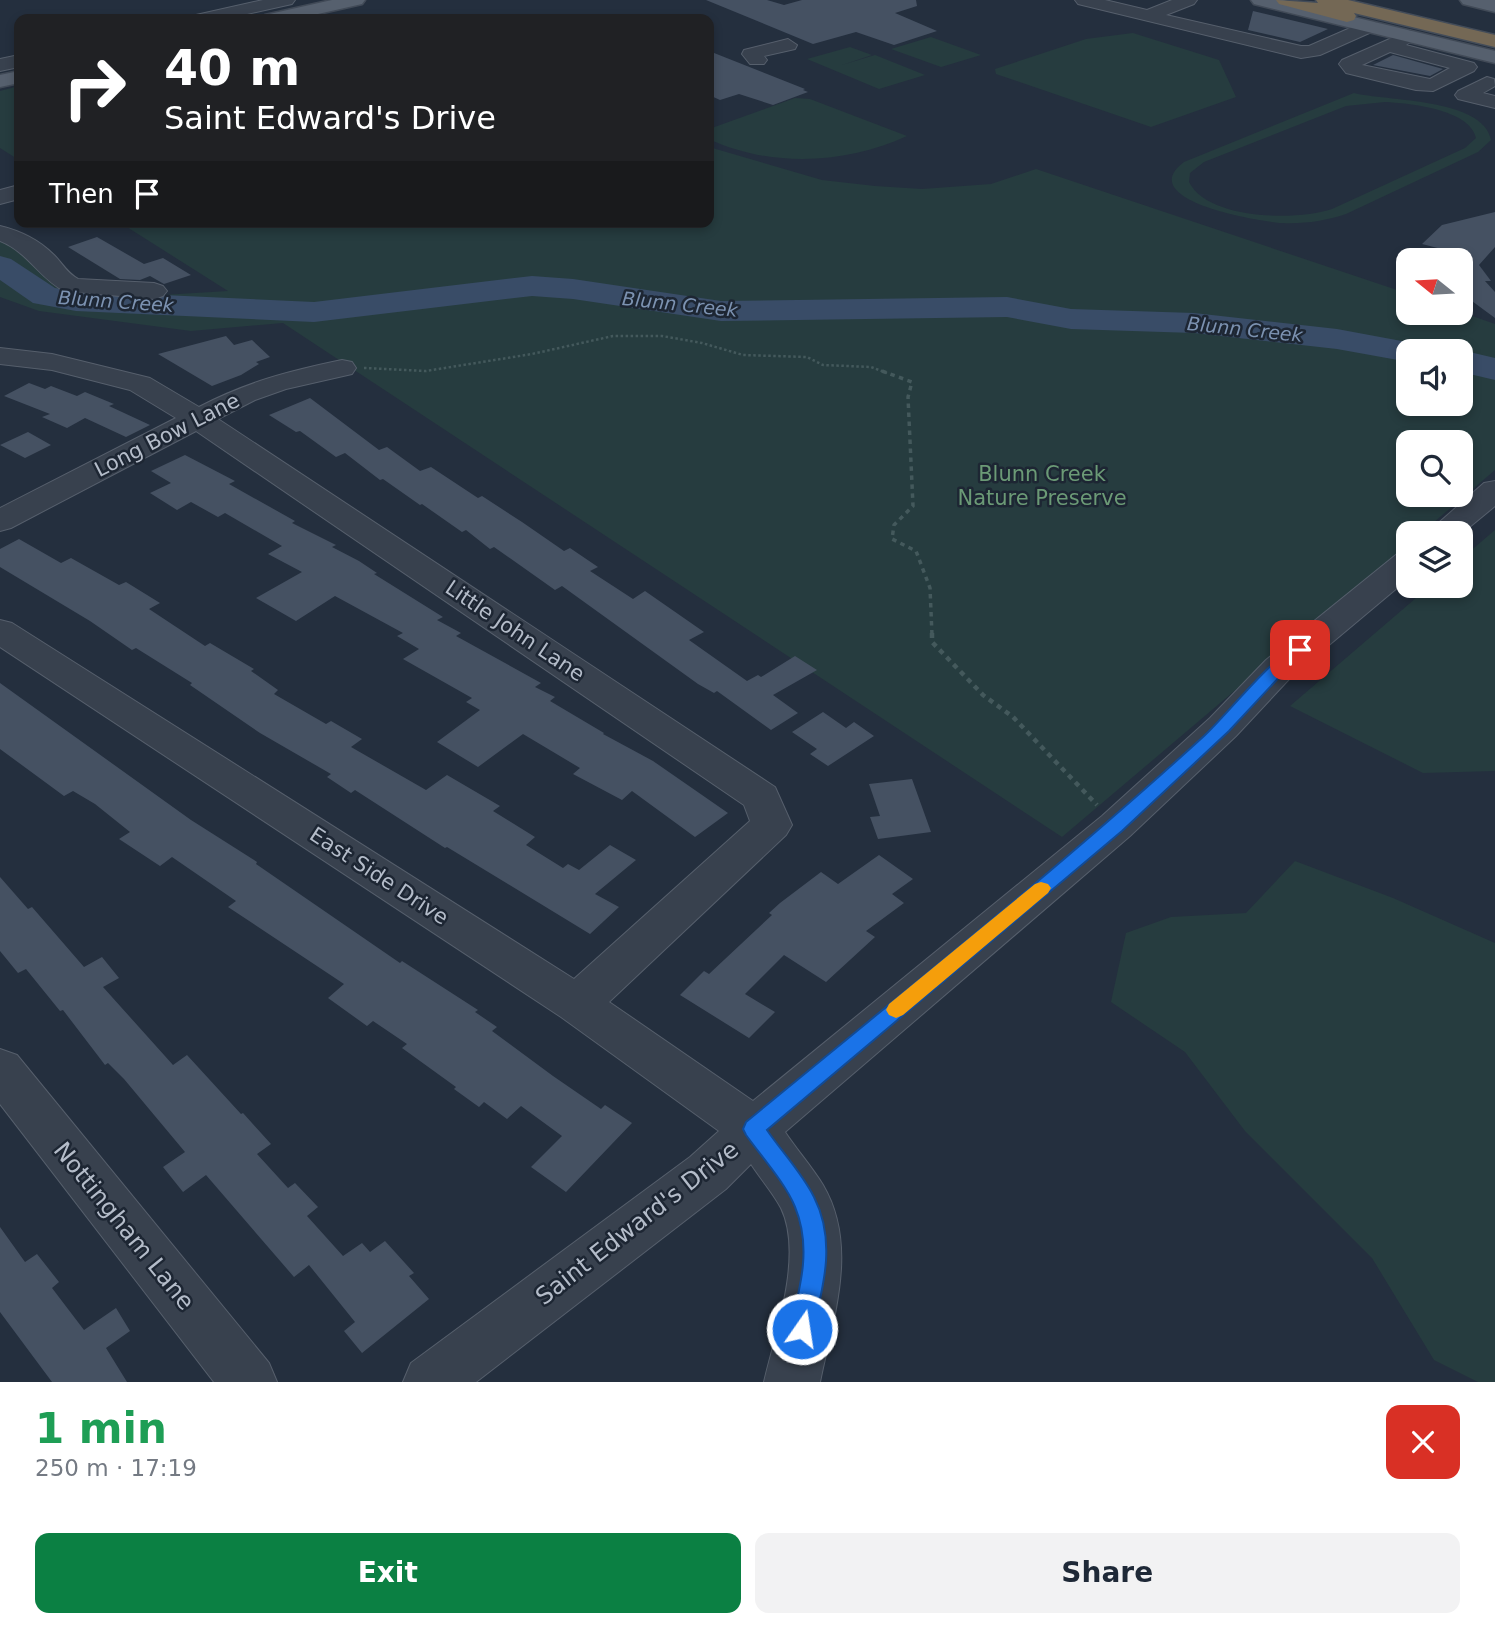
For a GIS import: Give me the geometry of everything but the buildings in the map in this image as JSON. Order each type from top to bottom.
[{"type":"highway","points":[[1285,0],[1433,41]]},
{"type":"highway","points":[[1325,0],[1495,41]]},
{"type":"main road","points":[[294,14],[356,0]]},
{"type":"main road","points":[[1260,0],[1495,57]]},
{"type":"street","points":[[224,14],[286,0]]},
{"type":"street","points":[[1084,0],[1301,52],[1313,51],[1370,26]]},
{"type":"street","points":[[1148,16],[1188,0]]},
{"type":"street","points":[[1388,46],[1467,67],[1433,85],[1416,84],[1353,69],[1349,64],[1388,46],[1410,36]]},
{"type":"street","points":[[757,60],[751,54],[788,45]]},
{"type":"street","points":[[0,233],[24,242],[46,261],[60,279],[73,286],[154,291]]},
{"type":"street","name":"Little John Lane","points":[[0,356],[52,362],[101,372],[140,384],[197,418],[761,797],[772,825],[577,1004]]},
{"type":"street","name":"Long Bow Lane","points":[[0,521],[245,394],[278,382],[342,368]]},
{"type":"street","points":[[1458,521],[1495,490]]},
{"type":"street","name":"Saint Edward's Drive","points":[[430,1382],[708,1174],[754,1129],[1116,826],[1223,727],[1279,668],[1396,572]]},
{"type":"street","name":"East Side Drive","points":[[0,631],[577,1004],[754,1129],[805,1201],[815,1238],[815,1275],[792,1382]]},
{"type":"street","name":"Nottingham Lane","points":[[0,1069],[249,1382]]},
{"type":"path","points":[[342,368],[375,367],[426,371],[490,358],[532,354],[613,335],[662,335],[743,355],[807,357],[823,365],[870,367],[912,382],[908,397],[913,506],[894,525],[892,539],[915,551],[930,588],[932,642],[983,695],[1021,726],[1116,826]]},
{"type":"green space","points":[[1133,33],[1219,60],[1236,97],[1151,127],[996,74],[995,69],[1086,39]]},
{"type":"green space","points":[[931,37],[981,55],[941,67],[891,49]]},
{"type":"green space","points":[[850,47],[872,55],[842,65],[875,55],[925,75],[879,89],[807,59]]},
{"type":"green space","points":[[14,87],[14,157],[0,148],[0,91]]},
{"type":"green space","points":[[1354,93],[1452,109],[1471,116],[1484,126],[1491,140],[1478,152],[1346,214],[1306,222],[1282,223],[1251,219],[1206,207],[1187,198],[1175,188],[1172,176],[1184,162]],"holes":[[[1385,102],[1422,106],[1451,114],[1471,128],[1476,138],[1465,148],[1332,209],[1317,213],[1276,216],[1233,210],[1214,204],[1199,195],[1189,182],[1190,173],[1204,162],[1346,106]]]},
{"type":"green space","points":[[795,98],[810,99],[907,136],[884,145],[834,157],[783,158],[757,155],[714,141],[714,127]]},
{"type":"green space","name":"Blunn Creek Nature Preserve","points":[[714,148],[822,180],[922,189],[991,184],[1036,169],[1396,290],[1396,326],[1474,326],[1474,317],[1495,324],[1495,470],[1473,489],[1473,430],[1396,430],[1396,507],[1452,507],[1435,521],[1396,521],[1396,554],[1062,837],[283,323],[191,331],[39,311],[0,297],[0,241],[11,246],[46,276],[162,295],[228,291],[128,228],[714,228]]},
{"type":"green space","points":[[1495,530],[1495,771],[1423,773],[1290,706],[1416,598],[1473,598],[1473,549]]},
{"type":"green space","points":[[1295,861],[1393,898],[1495,943],[1495,1382],[1478,1382],[1434,1360],[1372,1258],[1245,1131],[1185,1052],[1111,1002],[1126,933],[1171,917],[1246,913]]},
{"type":"waterway","name":"Blunn Creek","points":[[0,266],[45,296],[76,301],[314,312],[532,286],[573,289],[721,311],[1007,307],[1071,319],[1194,323],[1337,339],[1396,349]]},
{"type":"waterway","name":"Blunn Creek","points":[[1473,364],[1495,369]]},
{"type":"slow traffic","points":[[896,1010],[1041,888]]},
{"type":"route","points":[[802,1329],[815,1275],[815,1238],[805,1201],[754,1129],[1116,826],[1223,727],[1279,668],[1300,650]]}]
